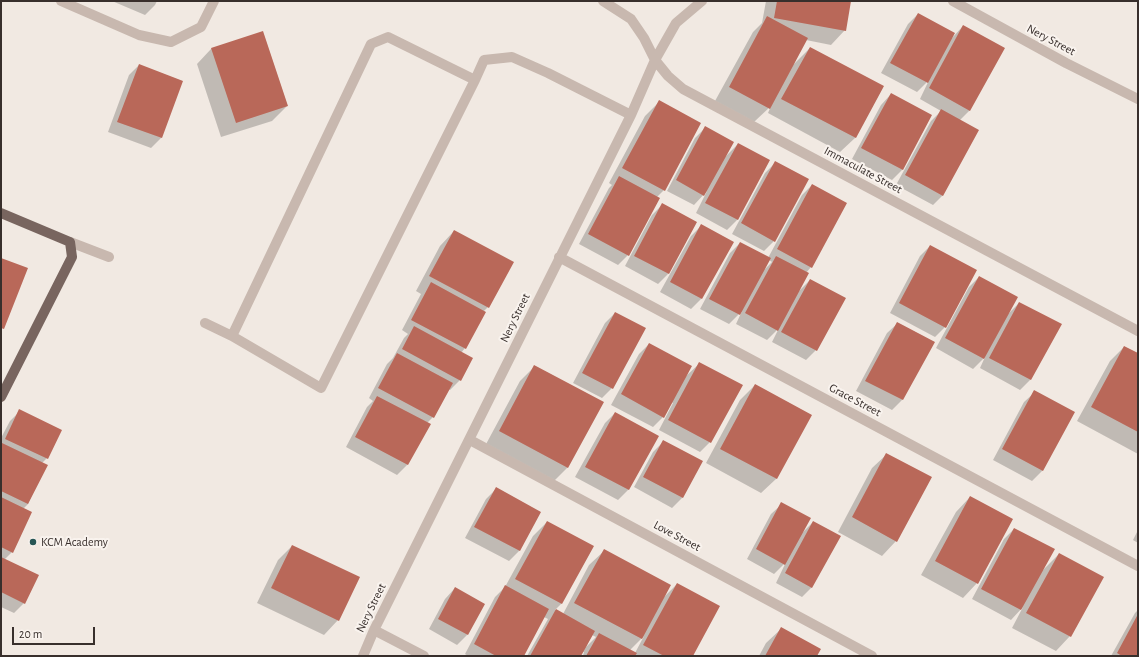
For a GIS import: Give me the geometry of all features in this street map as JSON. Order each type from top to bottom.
[{"type":"main road","points":[[1,213],[70,242],[72,257],[1,397]]},
{"type":"street","points":[[61,1],[139,35],[171,42],[201,27],[214,1]]},
{"type":"street","name":"Immaculate Street","points":[[603,1],[631,19],[644,38],[655,60],[668,76],[683,89],[1138,331]]},
{"type":"street","name":"Nery Street","points":[[363,656],[374,630],[631,115],[655,60],[676,23],[702,1]]},
{"type":"street","name":"Nery Street","points":[[953,1],[1066,63],[1138,99]]},
{"type":"street","points":[[232,336],[371,44],[388,37],[475,80]]},
{"type":"street","points":[[206,323],[232,336],[321,388],[484,60],[512,57],[548,72],[631,115]]},
{"type":"street","points":[[70,242],[109,257]]},
{"type":"street","name":"Grace Street","points":[[559,257],[1138,566]]},
{"type":"street","name":"Love Street","points":[[470,440],[872,656]]},
{"type":"street","points":[[374,630],[424,656]]},
{"type":"building","points":[[777,1],[851,1],[846,31],[774,18]]},
{"type":"building","points":[[918,13],[955,33],[928,83],[890,63]]},
{"type":"building","points":[[767,16],[808,38],[770,109],[729,87]]},
{"type":"building","points":[[963,25],[1005,48],[970,111],[929,88]]},
{"type":"building","points":[[263,31],[288,106],[236,123],[211,48]]},
{"type":"building","points":[[810,47],[884,86],[856,138],[781,99]]},
{"type":"building","points":[[139,64],[183,81],[162,138],[117,122]]},
{"type":"building","points":[[891,93],[932,115],[903,170],[861,148]]},
{"type":"building","points":[[659,100],[701,123],[665,191],[622,168]]},
{"type":"building","points":[[941,109],[979,130],[943,196],[905,175]]},
{"type":"building","points":[[705,126],[734,142],[704,196],[676,180]]},
{"type":"building","points":[[738,143],[770,160],[738,220],[705,203]]},
{"type":"building","points":[[775,161],[809,179],[775,242],[741,223]]},
{"type":"building","points":[[619,176],[660,198],[629,256],[588,234]]},
{"type":"building","points":[[812,184],[847,203],[812,268],[777,249]]},
{"type":"building","points":[[662,203],[697,222],[669,274],[634,256]]},
{"type":"building","points":[[701,224],[734,242],[702,299],[670,282]]},
{"type":"building","points":[[454,230],[514,262],[489,308],[429,276]]},
{"type":"building","points":[[740,242],[771,258],[740,315],[709,299]]},
{"type":"building","points":[[930,245],[977,270],[946,328],[899,303]]},
{"type":"building","points":[[776,256],[809,273],[778,331],[745,313]]},
{"type":"building","points":[[1,258],[28,268],[4,329],[1,328]]},
{"type":"building","points":[[979,276],[1018,297],[984,359],[945,338]]},
{"type":"building","points":[[810,279],[846,298],[817,351],[781,332]]},
{"type":"building","points":[[431,282],[486,312],[466,349],[411,320]]},
{"type":"building","points":[[1019,302],[1062,324],[1031,380],[989,358]]},
{"type":"building","points":[[615,312],[646,328],[613,389],[582,373]]},
{"type":"building","points":[[897,322],[935,342],[903,400],[865,381]]},
{"type":"building","points":[[414,326],[473,358],[461,381],[402,349]]},
{"type":"building","points":[[649,343],[692,366],[664,418],[621,394]]},
{"type":"building","points":[[1124,346],[1138,353],[1138,432],[1091,407]]},
{"type":"building","points":[[397,353],[453,383],[434,418],[378,388]]},
{"type":"building","points":[[699,362],[743,385],[711,443],[668,420]]},
{"type":"building","points":[[534,365],[604,402],[568,468],[499,431]]},
{"type":"building","points":[[755,384],[812,415],[777,479],[720,449]]},
{"type":"building","points":[[1034,390],[1075,412],[1043,471],[1002,449]]},
{"type":"building","points":[[377,396],[431,424],[408,465],[355,437]]},
{"type":"building","points":[[19,409],[62,430],[48,459],[5,439]]},
{"type":"building","points":[[615,412],[659,436],[629,490],[585,467]]},
{"type":"building","points":[[663,440],[703,461],[683,498],[643,477]]},
{"type":"building","points":[[2,443],[48,465],[28,504],[1,491]]},
{"type":"building","points":[[886,453],[932,477],[897,542],[852,517]]},
{"type":"building","points":[[496,487],[541,512],[520,551],[474,527]]},
{"type":"building","points":[[970,496],[1013,519],[978,584],[935,561]]},
{"type":"building","points":[[1,497],[32,512],[13,553],[1,547]]},
{"type":"building","points":[[781,502],[811,518],[785,565],[756,549]]},
{"type":"building","points":[[547,521],[594,546],[562,604],[515,579]]},
{"type":"building","points":[[813,521],[841,536],[812,588],[785,573]]},
{"type":"building","points":[[1014,528],[1055,549],[1021,610],[981,589]]},
{"type":"building","points":[[292,545],[360,577],[339,621],[271,588]]},
{"type":"building","points":[[604,549],[671,585],[642,639],[574,603]]},
{"type":"building","points":[[1059,553],[1104,577],[1071,637],[1026,613]]},
{"type":"building","points":[[1,557],[39,575],[25,604],[1,592]]},
{"type":"building","points":[[677,583],[720,606],[693,656],[664,656],[643,645]]},
{"type":"building","points":[[505,585],[549,609],[524,656],[496,656],[474,644]]},
{"type":"building","points":[[455,587],[485,604],[468,635],[438,619]]},
{"type":"building","points":[[556,609],[595,631],[581,656],[530,656]]},
{"type":"building","points":[[1138,614],[1138,656],[1122,656],[1117,653]]},
{"type":"building","points":[[781,627],[821,649],[817,656],[765,656]]},
{"type":"building","points":[[599,633],[637,653],[635,656],[586,656]]},
{"type":"place","name":"KCM Academy","points":[[33,542]]}]
